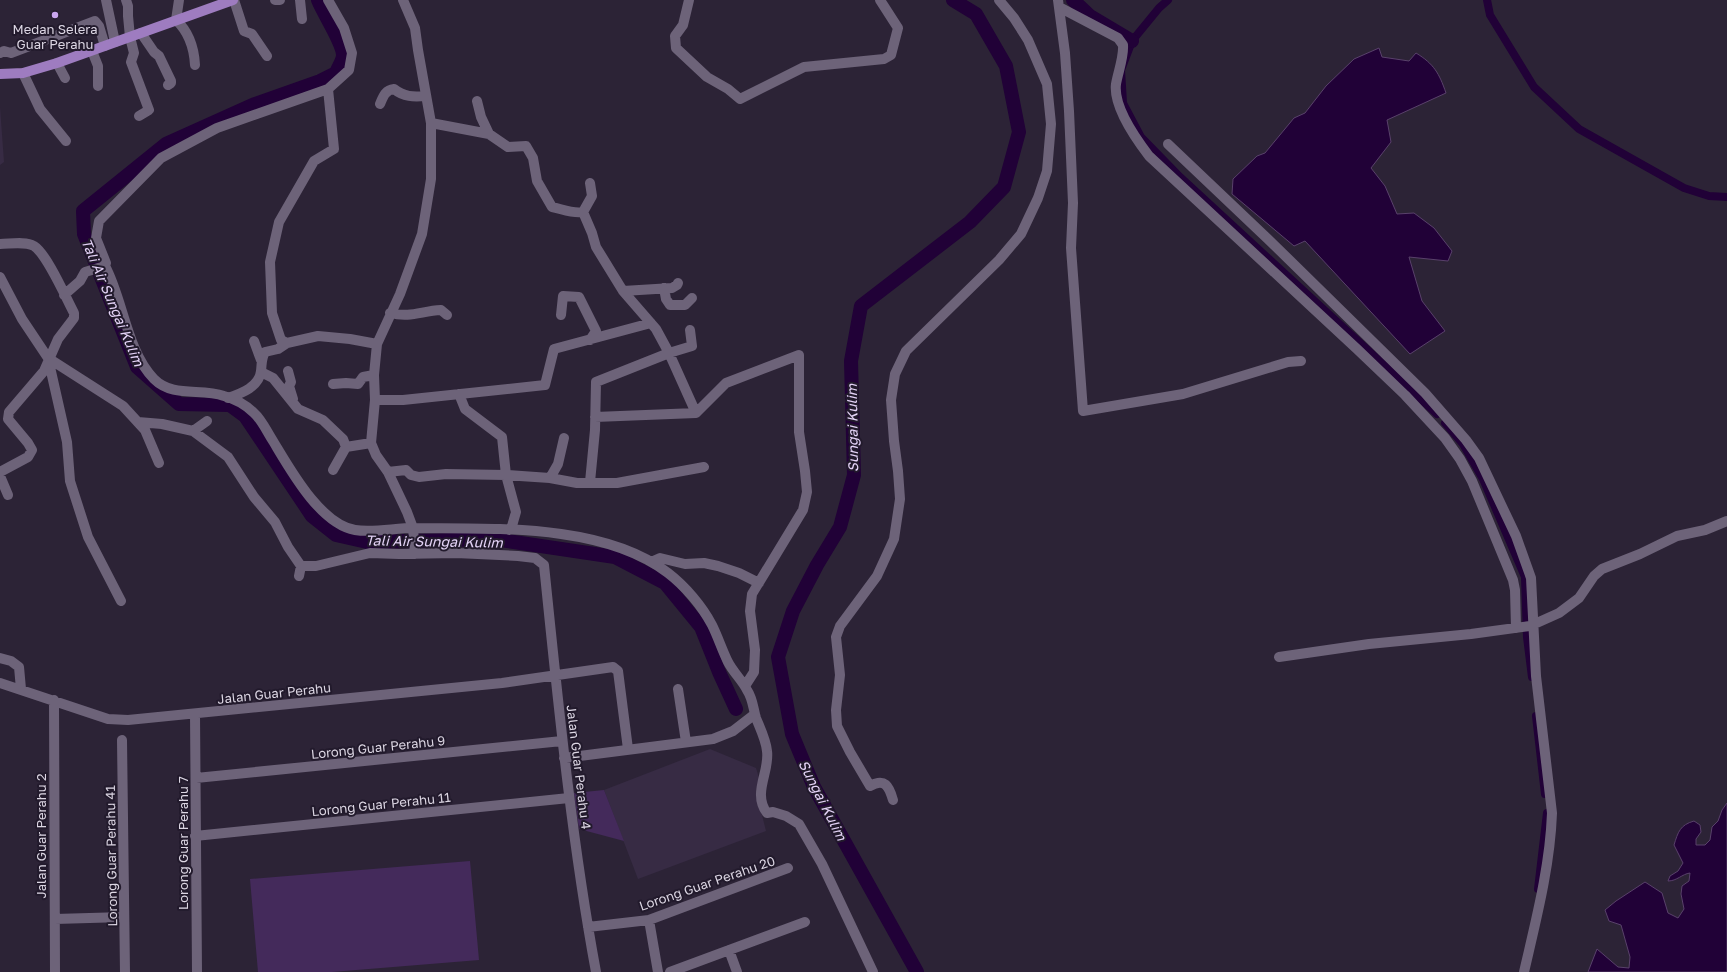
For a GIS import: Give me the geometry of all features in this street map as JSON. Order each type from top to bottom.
[{"type":"main road","points":[[0,74],[23,73],[56,63],[233,0]]},
{"type":"street","points":[[106,0],[115,42]]},
{"type":"street","points":[[126,0],[128,6],[130,37],[134,53],[131,62],[149,110],[139,116]]},
{"type":"street","points":[[178,0],[176,20],[182,26],[190,40],[195,52],[195,65]]},
{"type":"street","points":[[233,0],[244,31],[252,34],[267,56]]},
{"type":"street","points":[[275,0],[280,0]]},
{"type":"street","points":[[300,0],[302,19]]},
{"type":"street","points":[[64,295],[80,281],[85,272],[103,266],[106,263],[96,238],[98,221],[161,158],[217,128],[328,89],[349,70],[352,53],[344,28],[328,0]]},
{"type":"street","points":[[138,422],[162,424],[193,431],[228,457],[257,502],[275,522],[300,571],[370,553],[415,552],[413,529],[388,472],[376,455],[371,443],[375,400],[374,375],[377,344],[400,294],[422,234],[431,179],[431,123],[418,50],[416,28],[402,0]]},
{"type":"street","points":[[689,0],[683,25],[675,36],[676,48],[708,76],[740,99],[804,67],[884,59],[892,55],[898,28],[880,0]]},
{"type":"street","points":[[893,800],[889,788],[883,783],[876,782],[870,786],[837,726],[836,710],[840,675],[836,637],[840,626],[877,576],[894,539],[900,499],[891,400],[894,374],[906,351],[999,260],[1021,234],[1038,198],[1047,171],[1051,124],[1047,84],[1028,40],[1014,18],[998,0]]},
{"type":"street","points":[[1059,4],[1065,53],[1069,111],[1073,203],[1072,248],[1082,411],[1183,394],[1288,362],[1301,361]]},
{"type":"street","points":[[1059,4],[1118,38],[1123,45],[1116,86],[1117,96],[1124,115],[1137,140],[1149,156],[1405,395],[1453,448],[1472,481],[1513,580],[1518,628]]},
{"type":"street","points":[[0,53],[4,51],[11,53],[95,21],[99,26],[105,46]]},
{"type":"street","points":[[141,33],[163,62],[171,81],[168,85]]},
{"type":"street","points":[[92,51],[98,66],[98,86]]},
{"type":"street","points":[[56,63],[65,78]]},
{"type":"street","points":[[23,73],[40,109],[66,141]]},
{"type":"street","points":[[287,343],[281,340],[272,313],[270,262],[279,222],[314,160],[334,149],[328,89]]},
{"type":"street","points":[[380,104],[383,96],[389,90],[394,89],[402,95],[413,97],[426,96]]},
{"type":"street","points":[[477,101],[481,118],[489,134]]},
{"type":"street","points":[[431,123],[489,134],[508,147],[526,146],[533,158],[537,181],[552,207],[576,213],[583,212]]},
{"type":"street","points":[[1168,144],[1268,239],[1425,393],[1466,440],[1479,458],[1512,529],[1531,578],[1532,625],[1539,712],[1552,813],[1551,834],[1546,865],[1524,972]]},
{"type":"street","points":[[583,212],[592,196],[590,184]]},
{"type":"street","points":[[583,212],[596,247],[622,291],[656,329],[669,353],[696,414]]},
{"type":"street","points":[[0,244],[21,244],[34,246],[46,259],[74,313],[74,318],[58,339],[48,358],[44,371],[9,412],[8,419],[32,450],[28,457],[0,472]]},
{"type":"street","points":[[103,266],[138,356],[154,380],[167,388],[223,395],[245,406],[256,415],[301,486],[330,518],[345,528],[357,530],[486,528],[574,535],[627,550],[651,562],[668,573],[684,588],[701,608],[712,625],[728,663],[752,698],[755,714],[768,751],[766,770],[760,793],[764,808],[767,812],[773,812],[786,816],[798,824],[822,864],[873,972]]},
{"type":"street","points":[[0,277],[22,319],[48,358],[67,442],[70,481],[88,536],[121,601]]},
{"type":"street","points":[[622,291],[672,288],[678,283]]},
{"type":"street","points":[[664,288],[666,299],[670,305],[685,305],[692,298]]},
{"type":"street","points":[[562,315],[563,296],[579,297],[596,331],[590,340]]},
{"type":"street","points":[[390,313],[399,315],[415,315],[441,310],[447,316]]},
{"type":"street","points":[[375,400],[402,400],[545,385],[554,349],[651,323]]},
{"type":"street","points":[[590,482],[596,382],[669,353],[692,346],[690,330]]},
{"type":"street","points":[[261,360],[265,352],[278,349],[287,343],[323,336],[377,344]]},
{"type":"street","points":[[228,398],[244,393],[256,382],[261,372],[261,360],[254,341]]},
{"type":"street","points":[[595,417],[696,414],[726,383],[799,355],[799,432],[807,492],[804,510],[752,594],[750,611],[755,650],[754,672],[745,686]]},
{"type":"street","points":[[48,358],[123,406],[145,430],[159,463]]},
{"type":"street","points":[[288,371],[291,382],[289,386],[291,395],[298,409]]},
{"type":"street","points":[[261,372],[273,378],[298,409],[323,420],[343,439],[346,447]]},
{"type":"street","points":[[333,384],[358,384],[363,377],[374,375]]},
{"type":"street","points":[[459,394],[465,409],[502,437],[506,475],[516,512],[512,526],[508,530]]},
{"type":"street","points":[[193,431],[207,420]]},
{"type":"street","points":[[550,478],[558,464],[564,438]]},
{"type":"street","points":[[346,447],[371,443]]},
{"type":"street","points":[[333,470],[346,447]]},
{"type":"street","points":[[388,472],[406,470],[411,475],[419,477],[446,474],[506,475],[550,478],[577,483],[617,483],[704,467]]},
{"type":"street","points":[[0,476],[8,495]]},
{"type":"street","points":[[1279,657],[1369,644],[1518,628],[1532,625],[1559,613],[1579,598],[1594,576],[1602,569],[1640,554],[1677,536],[1705,530],[1727,521]]},
{"type":"street","name":"Jalan Guar Perahu 4","points":[[415,552],[518,556],[535,558],[544,564],[569,798],[596,972]]},
{"type":"street","points":[[651,562],[660,558],[685,564],[704,563],[740,573],[759,583]]},
{"type":"street","points":[[0,658],[10,661],[18,667],[21,689]]},
{"type":"street","name":"Jalan Guar Perahu","points":[[0,683],[108,719],[128,720],[502,683],[613,667],[618,671],[628,749]]},
{"type":"street","points":[[678,689],[686,742]]},
{"type":"street","name":"Jalan Guar Perahu 2","points":[[54,700],[55,972]]},
{"type":"street","name":"Lorong Guar Perahu 7","points":[[195,714],[197,972]]},
{"type":"street","points":[[564,758],[713,739],[733,731],[755,714]]},
{"type":"street","name":"Lorong Guar Perahu 41","points":[[122,740],[125,972]]},
{"type":"street","name":"Lorong Guar Perahu 9","points":[[196,778],[562,741]]},
{"type":"street","name":"Lorong Guar Perahu 11","points":[[196,836],[569,798]]},
{"type":"street","name":"Lorong Guar Perahu 20","points":[[588,927],[649,920],[788,868]]},
{"type":"street","points":[[55,919],[124,917]]},
{"type":"street","points":[[649,920],[658,972]]},
{"type":"street","points":[[670,972],[805,922]]},
{"type":"street","points":[[730,950],[737,972]]},
{"type":"shaded area","points":[[1379,48],[1382,57],[1409,61],[1416,53],[1422,57],[1432,65],[1441,80],[1446,93],[1387,120],[1391,142],[1371,168],[1385,186],[1397,214],[1414,213],[1434,228],[1452,251],[1448,261],[1409,257],[1422,301],[1445,331],[1410,354],[1305,241],[1294,246],[1232,194],[1233,179],[1257,156],[1265,153],[1294,118],[1305,113],[1326,86],[1354,59]]},
{"type":"shaded area","points":[[0,107],[4,162],[0,165]]},
{"type":"shaded area","points":[[710,749],[756,768],[760,781],[756,791],[766,831],[638,879],[604,790]]},
{"type":"shaded area","points":[[604,790],[624,841],[579,829],[574,793]]},
{"type":"shaded area","points":[[1727,803],[1727,972],[1588,972],[1597,949],[1618,967],[1629,968],[1630,957],[1621,925],[1609,921],[1605,910],[1645,882],[1662,893],[1668,913],[1678,918],[1684,909],[1681,894],[1682,886],[1689,881],[1690,873],[1668,881],[1670,876],[1678,871],[1683,863],[1674,845],[1677,836],[1683,827],[1694,821],[1700,825],[1701,832],[1696,839],[1696,845],[1705,845],[1710,840],[1712,827],[1718,821],[1722,810]]},
{"type":"shaded area","points":[[470,861],[479,960],[332,972],[258,972],[250,879]]},
{"type":"waterway","name":"Tali Air Sungai Kulim","points":[[318,0],[340,43],[342,50],[343,57],[336,73],[320,81],[255,104],[166,144],[83,211],[84,234],[137,367],[179,404],[230,405],[245,416],[312,516],[336,535],[367,542],[494,539],[615,557],[665,583],[701,627],[736,709]]},
{"type":"waterway","name":"Sungai Kulim","points":[[917,972],[814,787],[792,734],[778,657],[793,611],[817,565],[840,527],[854,475],[851,361],[861,306],[970,222],[1004,187],[1019,132],[1006,66],[976,14],[953,0]]},
{"type":"waterway","points":[[1073,0],[1090,16],[1132,41]]},
{"type":"waterway","points":[[1168,0],[1159,8],[1132,41],[1121,70],[1123,103],[1141,137],[1180,177],[1437,414]]},
{"type":"waterway","points":[[1487,0],[1490,15],[1534,87],[1579,129],[1684,188],[1709,196],[1727,197]]},
{"type":"waterway","points":[[1445,423],[1463,444],[1483,479],[1525,577],[1527,637],[1532,677]]},
{"type":"waterway","points":[[1536,716],[1545,794]]},
{"type":"waterway","points":[[1538,889],[1547,813]]},
{"type":"place","name":"Medan Selera Guar Perahu","points":[[55,15]]}]
